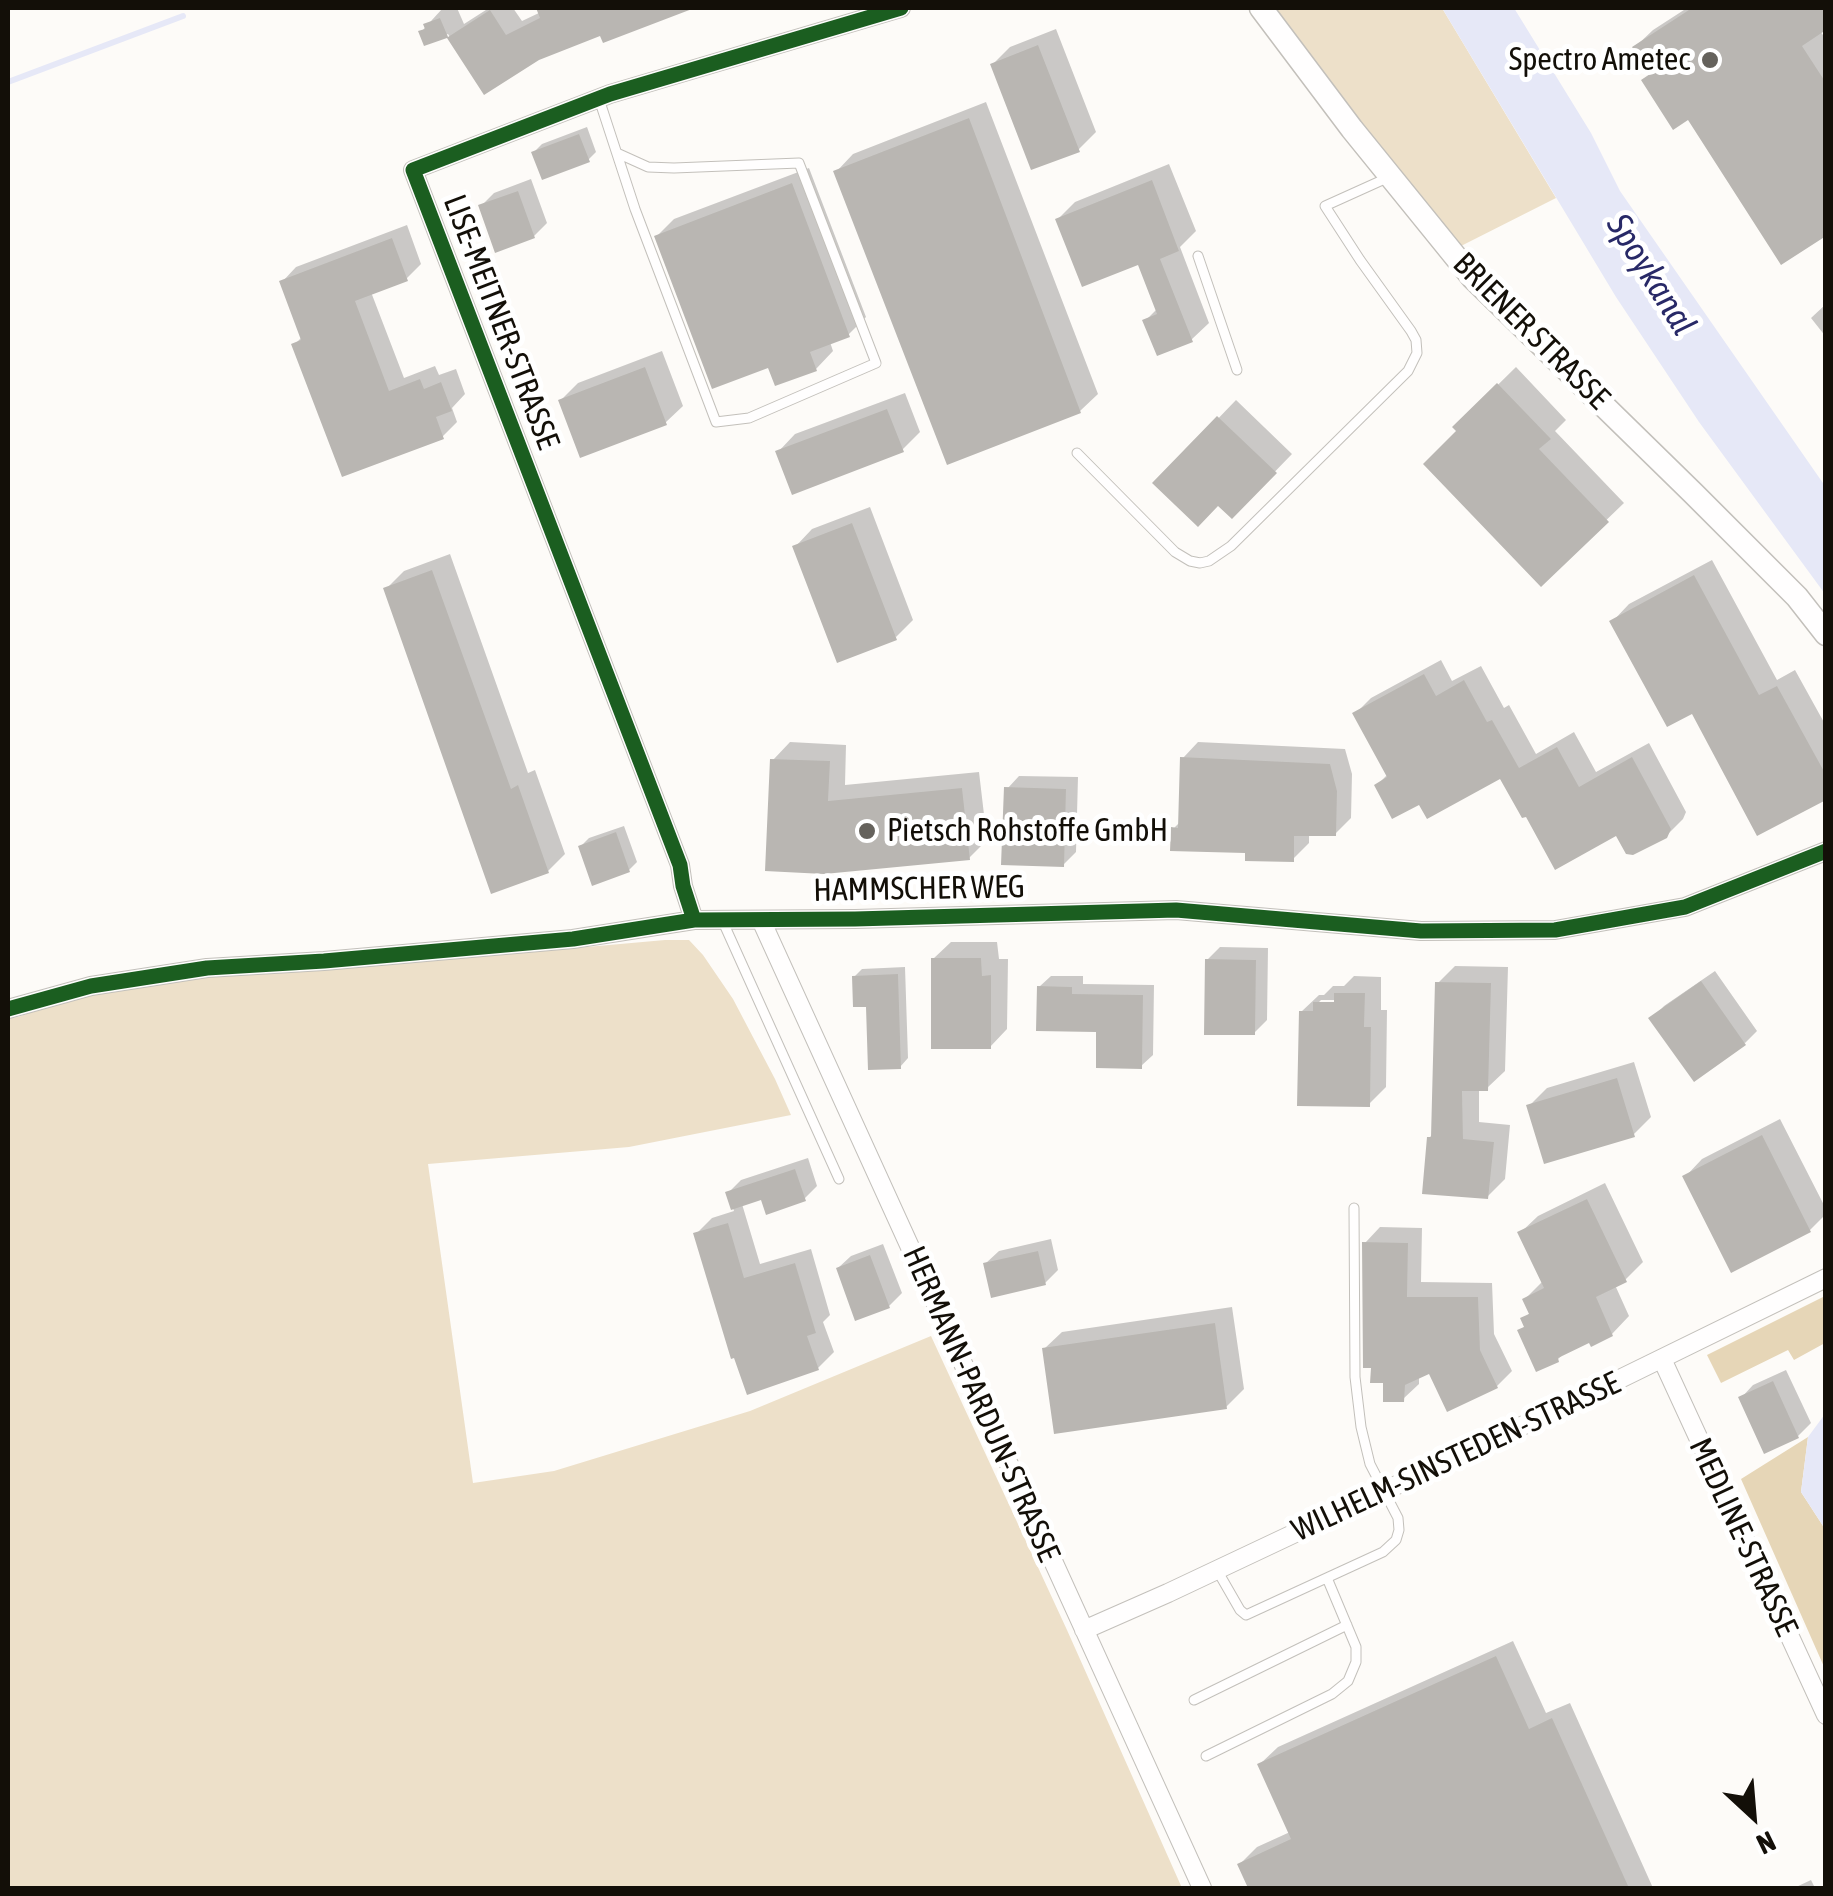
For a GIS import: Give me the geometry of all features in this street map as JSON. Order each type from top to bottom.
[{"type":"street","name":"LISE-MEITNER-STRASSE","points":[[694,920],[680,866],[413,170],[599,98],[901,8]]},
{"type":"street","name":"BRIENER STRASSE","points":[[1261,8],[1472,278],[1706,506],[1796,597],[1826,634]]},
{"type":"street","name":"HAMMSCHER WEG","points":[[8,1009],[91,986],[207,968],[573,939],[694,920],[855,920],[1176,910],[1422,931],[1555,930],[1685,906],[1826,851]]},
{"type":"street","name":"HERMANN-PARDUN-STRASSE","points":[[761,920],[1202,1888]]},
{"type":"street","name":"WILHELM-SINSTEDEN-STRASSE","points":[[1084,1630],[1383,1492],[1826,1278]]},
{"type":"street","name":"MEDLINE-STRASSE","points":[[1662,1359],[1826,1715]]},
{"type":"lane","points":[[599,98],[635,209],[716,422],[749,418],[876,363],[799,162],[661,168],[648,167],[617,153]]},
{"type":"lane","points":[[1077,453],[1175,552],[1190,561],[1210,561],[1232,546],[1408,371],[1417,354],[1411,331],[1325,206],[1390,177]]},
{"type":"lane","points":[[1198,256],[1237,370]]},
{"type":"lane","points":[[722,920],[838,1179]]},
{"type":"lane","points":[[1217,1570],[1246,1614],[1383,1552],[1396,1540],[1398,1518],[1370,1464],[1355,1377],[1354,1208]]},
{"type":"lane","points":[[1206,1756],[1332,1694],[1348,1681],[1356,1662],[1356,1647],[1327,1578]]},
{"type":"lane","points":[[1194,1700],[1347,1626]]},
{"type":"shaded area","points":[[1275,8],[1442,8],[1556,198],[1459,247],[1383,157]]},
{"type":"shaded area","points":[[689,940],[703,955],[733,999],[791,1115],[629,1147],[428,1164],[473,1483],[554,1471],[750,1411],[931,1336],[1182,1888],[8,1888],[8,1018],[75,997],[237,972],[385,965]]},
{"type":"shaded area","points":[[1825,1296],[1825,1343],[1794,1360],[1788,1350],[1721,1383],[1707,1355]]},
{"type":"shaded area","points":[[1808,1437],[1801,1492],[1825,1529],[1825,1669],[1741,1479]]},
{"type":"water","name":"Spoykanal","points":[[1442,8],[1514,8],[1591,133],[1620,191],[1825,486],[1825,594],[1699,422],[1616,297]]},
{"type":"water","points":[[1825,1414],[1825,1529],[1801,1492],[1808,1437]]},
{"type":"building","points":[[536,8],[692,9],[603,43],[600,36],[539,60],[484,95],[447,38],[424,46],[418,31],[425,29],[423,24],[440,18],[448,37],[490,10],[506,35],[540,18]]},
{"type":"building","points":[[1692,8],[1826,8],[1826,30],[1802,46],[1826,83],[1826,236],[1781,265],[1688,120],[1673,130],[1641,80],[1650,74],[1632,47]]},
{"type":"building","points":[[1038,45],[1080,152],[1031,170],[990,64]]},
{"type":"building","points":[[969,118],[1081,413],[947,465],[833,171]]},
{"type":"building","points":[[579,134],[590,162],[542,180],[531,152]]},
{"type":"building","points":[[1152,180],[1179,251],[1160,259],[1193,342],[1157,356],[1142,320],[1157,314],[1138,265],[1082,287],[1055,219]]},
{"type":"building","points":[[792,183],[850,337],[810,352],[817,371],[775,386],[768,368],[712,389],[654,236]]},
{"type":"building","points":[[518,191],[535,238],[495,253],[478,205]]},
{"type":"building","points":[[392,238],[408,281],[355,301],[389,391],[420,379],[424,389],[441,382],[452,411],[436,417],[444,439],[342,477],[291,344],[301,340],[279,281]]},
{"type":"building","points":[[645,367],[667,425],[580,458],[558,400]]},
{"type":"building","points":[[1497,383],[1551,439],[1539,449],[1609,522],[1541,587],[1423,464],[1456,431],[1452,427]]},
{"type":"building","points":[[887,409],[904,452],[792,495],[775,451]]},
{"type":"building","points":[[1217,416],[1277,473],[1232,519],[1218,506],[1198,527],[1152,483]]},
{"type":"building","points":[[852,523],[897,640],[837,663],[792,546]]},
{"type":"building","points":[[432,570],[511,789],[518,785],[549,873],[491,894],[383,588]]},
{"type":"building","points":[[1694,575],[1759,695],[1777,686],[1826,775],[1826,800],[1757,836],[1692,714],[1667,727],[1609,621]]},
{"type":"building","points":[[1424,674],[1436,696],[1464,680],[1519,768],[1557,747],[1579,787],[1632,757],[1671,829],[1667,838],[1633,855],[1626,854],[1616,836],[1555,870],[1500,779],[1427,819],[1419,805],[1392,819],[1374,785],[1387,777],[1352,713]]},
{"type":"building","points":[[1180,757],[1330,764],[1337,791],[1336,836],[1294,836],[1294,862],[1245,861],[1245,853],[1170,851],[1171,827],[1178,828]]},
{"type":"building","name":"Pietsch Rohstoffe GmbH","points":[[770,759],[830,761],[828,801],[962,788],[970,860],[824,874],[765,871]]},
{"type":"building","points":[[1004,787],[1066,789],[1064,867],[1001,865]]},
{"type":"building","points":[[616,832],[630,872],[592,886],[578,846]]},
{"type":"building","points":[[931,958],[981,958],[982,976],[991,975],[991,1049],[931,1049]]},
{"type":"building","points":[[1205,959],[1256,960],[1255,1035],[1204,1035]]},
{"type":"building","points":[[898,974],[901,1069],[868,1070],[866,1007],[853,1007],[852,976]]},
{"type":"building","points":[[1701,981],[1746,1045],[1694,1082],[1648,1018]]},
{"type":"building","points":[[1435,982],[1491,983],[1488,1091],[1462,1091],[1463,1139],[1494,1142],[1488,1199],[1422,1194],[1427,1137],[1431,1137]]},
{"type":"building","points":[[1037,986],[1072,987],[1072,994],[1143,995],[1142,1069],[1096,1068],[1096,1032],[1036,1031]]},
{"type":"building","points":[[1334,993],[1365,993],[1364,1027],[1371,1027],[1370,1107],[1297,1106],[1299,1011],[1313,1011],[1313,1002],[1334,1002]]},
{"type":"building","points":[[1617,1078],[1635,1137],[1544,1164],[1526,1105]]},
{"type":"building","points":[[1762,1135],[1811,1232],[1731,1273],[1682,1176]]},
{"type":"building","points":[[795,1169],[806,1201],[766,1215],[761,1200],[731,1210],[725,1192]]},
{"type":"building","points":[[1587,1199],[1627,1282],[1596,1297],[1613,1336],[1591,1347],[1589,1343],[1536,1372],[1517,1330],[1524,1327],[1520,1318],[1529,1314],[1522,1299],[1544,1288],[1517,1232]]},
{"type":"building","points":[[728,1223],[744,1278],[795,1263],[816,1333],[807,1336],[819,1370],[747,1395],[734,1358],[731,1359],[693,1233]]},
{"type":"building","points":[[1362,1242],[1408,1243],[1407,1297],[1478,1297],[1480,1350],[1498,1388],[1447,1412],[1429,1374],[1405,1385],[1404,1402],[1383,1402],[1383,1383],[1370,1383],[1371,1368],[1363,1368]]},
{"type":"building","points":[[1038,1251],[1046,1285],[991,1298],[983,1263]]},
{"type":"building","points":[[870,1255],[890,1308],[855,1321],[836,1268]]},
{"type":"building","points":[[1215,1323],[1227,1409],[1054,1434],[1042,1348]]},
{"type":"building","points":[[1773,1381],[1799,1438],[1764,1454],[1738,1397]]},
{"type":"building","points":[[1496,1656],[1529,1729],[1552,1718],[1629,1888],[1248,1888],[1237,1864],[1291,1839],[1257,1764]]},
{"type":"waterway","points":[[8,82],[183,16]]},
{"type":"cycle path","points":[[694,920],[680,865],[413,170],[610,94],[901,8]]},
{"type":"cycle path","points":[[8,1009],[91,986],[207,968],[573,939],[694,920],[1176,910],[1421,931],[1555,930],[1685,907],[1826,851]]},
{"type":"place","name":"Spectro Ametec","points":[[1710,60]]},
{"type":"place","name":"Pietsch Rohstoffe GmbH","points":[[867,831]]}]
